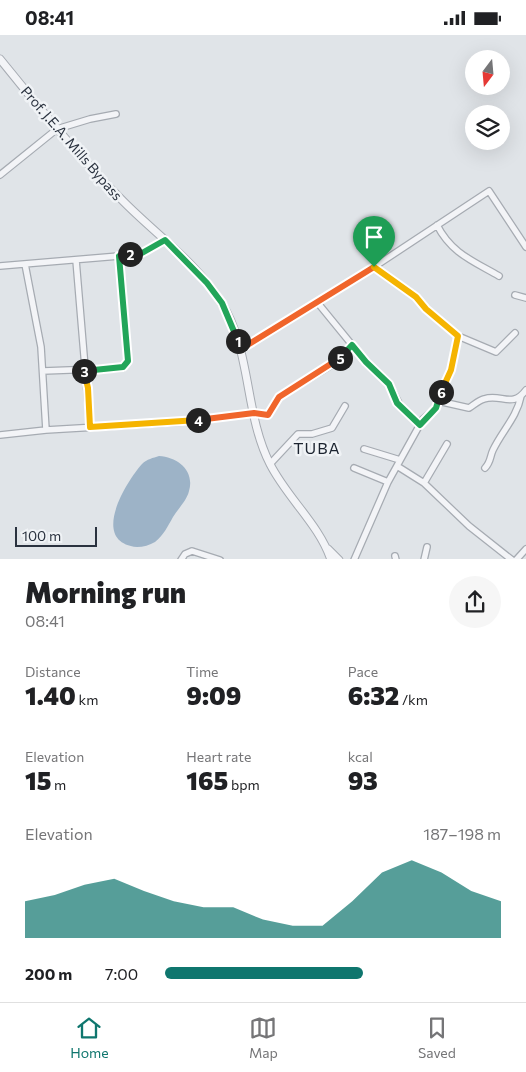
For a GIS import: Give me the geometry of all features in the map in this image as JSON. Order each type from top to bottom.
[{"type":"street","name":"Prof. J.E.A. Mills Bypass","points":[[0,59],[91,169],[165,240],[207,283],[222,303],[241,349],[261,443],[270,464],[325,545],[331,559]]},
{"type":"street","points":[[0,175],[57,129],[90,119],[116,115]]},
{"type":"street","points":[[241,349],[374,267],[490,191],[526,247]]},
{"type":"street","points":[[437,225],[445,240],[454,249],[499,276]]},
{"type":"street","points":[[0,266],[142,253],[165,240]]},
{"type":"street","points":[[43,371],[123,367],[128,361],[119,256]]},
{"type":"street","points":[[76,260],[90,427]]},
{"type":"street","points":[[25,263],[43,371],[46,430]]},
{"type":"street","points":[[374,267],[416,297],[426,309],[458,336],[496,352],[515,333]]},
{"type":"street","points":[[515,295],[526,298]]},
{"type":"street","points":[[318,302],[366,362],[389,384],[397,403],[420,425]]},
{"type":"street","points":[[354,559],[388,482],[420,425],[426,416],[433,412],[451,370],[458,336]]},
{"type":"street","points":[[0,435],[46,430],[182,422],[254,413],[268,415],[279,397],[333,364],[352,345]]},
{"type":"street","points":[[485,468],[526,390]]},
{"type":"street","points":[[438,401],[469,408],[483,399],[512,401],[522,396]]},
{"type":"street","points":[[270,464],[298,434],[312,434],[332,428],[345,405]]},
{"type":"street","points":[[424,483],[447,444]]},
{"type":"street","points":[[364,449],[399,463],[424,483],[469,526],[512,559]]},
{"type":"street","points":[[354,468],[388,482]]},
{"type":"street","points":[[325,545],[338,559]]},
{"type":"street","points":[[424,559],[427,547]]},
{"type":"street","points":[[516,559],[526,549]]},
{"type":"street","points":[[181,559],[185,554],[192,551],[220,559]]},
{"type":"water","points":[[159,456],[173,459],[187,471],[190,477],[188,494],[165,531],[155,542],[137,547],[123,543],[115,534],[113,523],[121,497],[142,464]]},
{"type":"district","name":"TUBA","points":[[317,447]]},
{"type":"route","points":[[165,240],[207,283],[222,303],[241,349],[374,267],[416,297],[426,309],[458,336],[451,370],[443,386],[436,408],[423,419],[420,425],[397,403],[395,394],[389,384],[366,362],[352,345],[333,364],[279,397],[268,415],[263,416],[254,413],[182,422],[90,427],[88,388],[84,377],[84,370],[123,367],[128,361],[119,256],[142,253],[165,240]]}]
